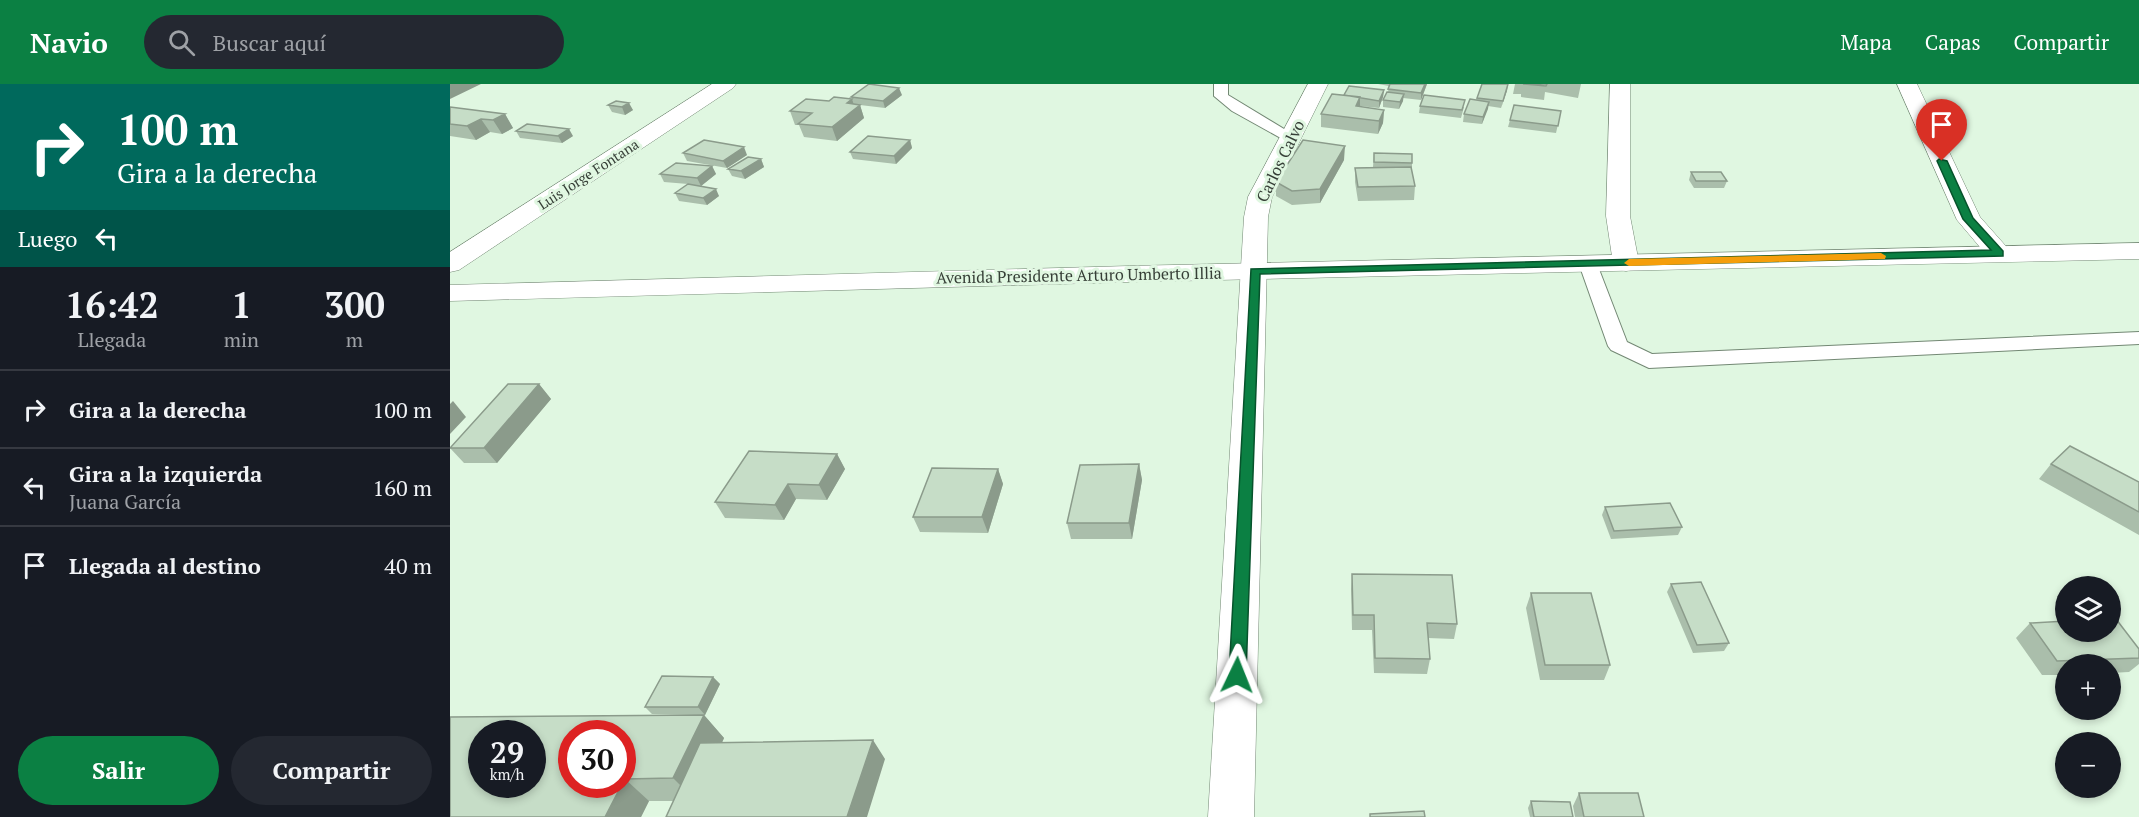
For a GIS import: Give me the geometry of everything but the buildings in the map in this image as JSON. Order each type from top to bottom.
[{"type":"street","name":"Luis Jorge Fontana","points":[[450,264],[726,84]]},
{"type":"street","name":"Carlos Calvo","points":[[1231,817],[1256,217],[1260,197],[1318,84]]},
{"type":"street","points":[[1620,84],[1618,216],[1626,263]]},
{"type":"street","points":[[1907,84],[1968,219],[1999,253]]},
{"type":"street","name":"Avenida Presidente Arturo Umberto Illia","points":[[450,293],[1255,271],[2139,251]]},
{"type":"lane","points":[[1221,84],[1221,96],[1291,138]]},
{"type":"lane","points":[[1588,264],[1618,346],[1650,361],[2139,338]]},
{"type":"slow traffic","points":[[1629,263],[1881,256]]},
{"type":"route","points":[[1237,675],[1255,271],[1999,253],[1968,219],[1942,161]]}]
